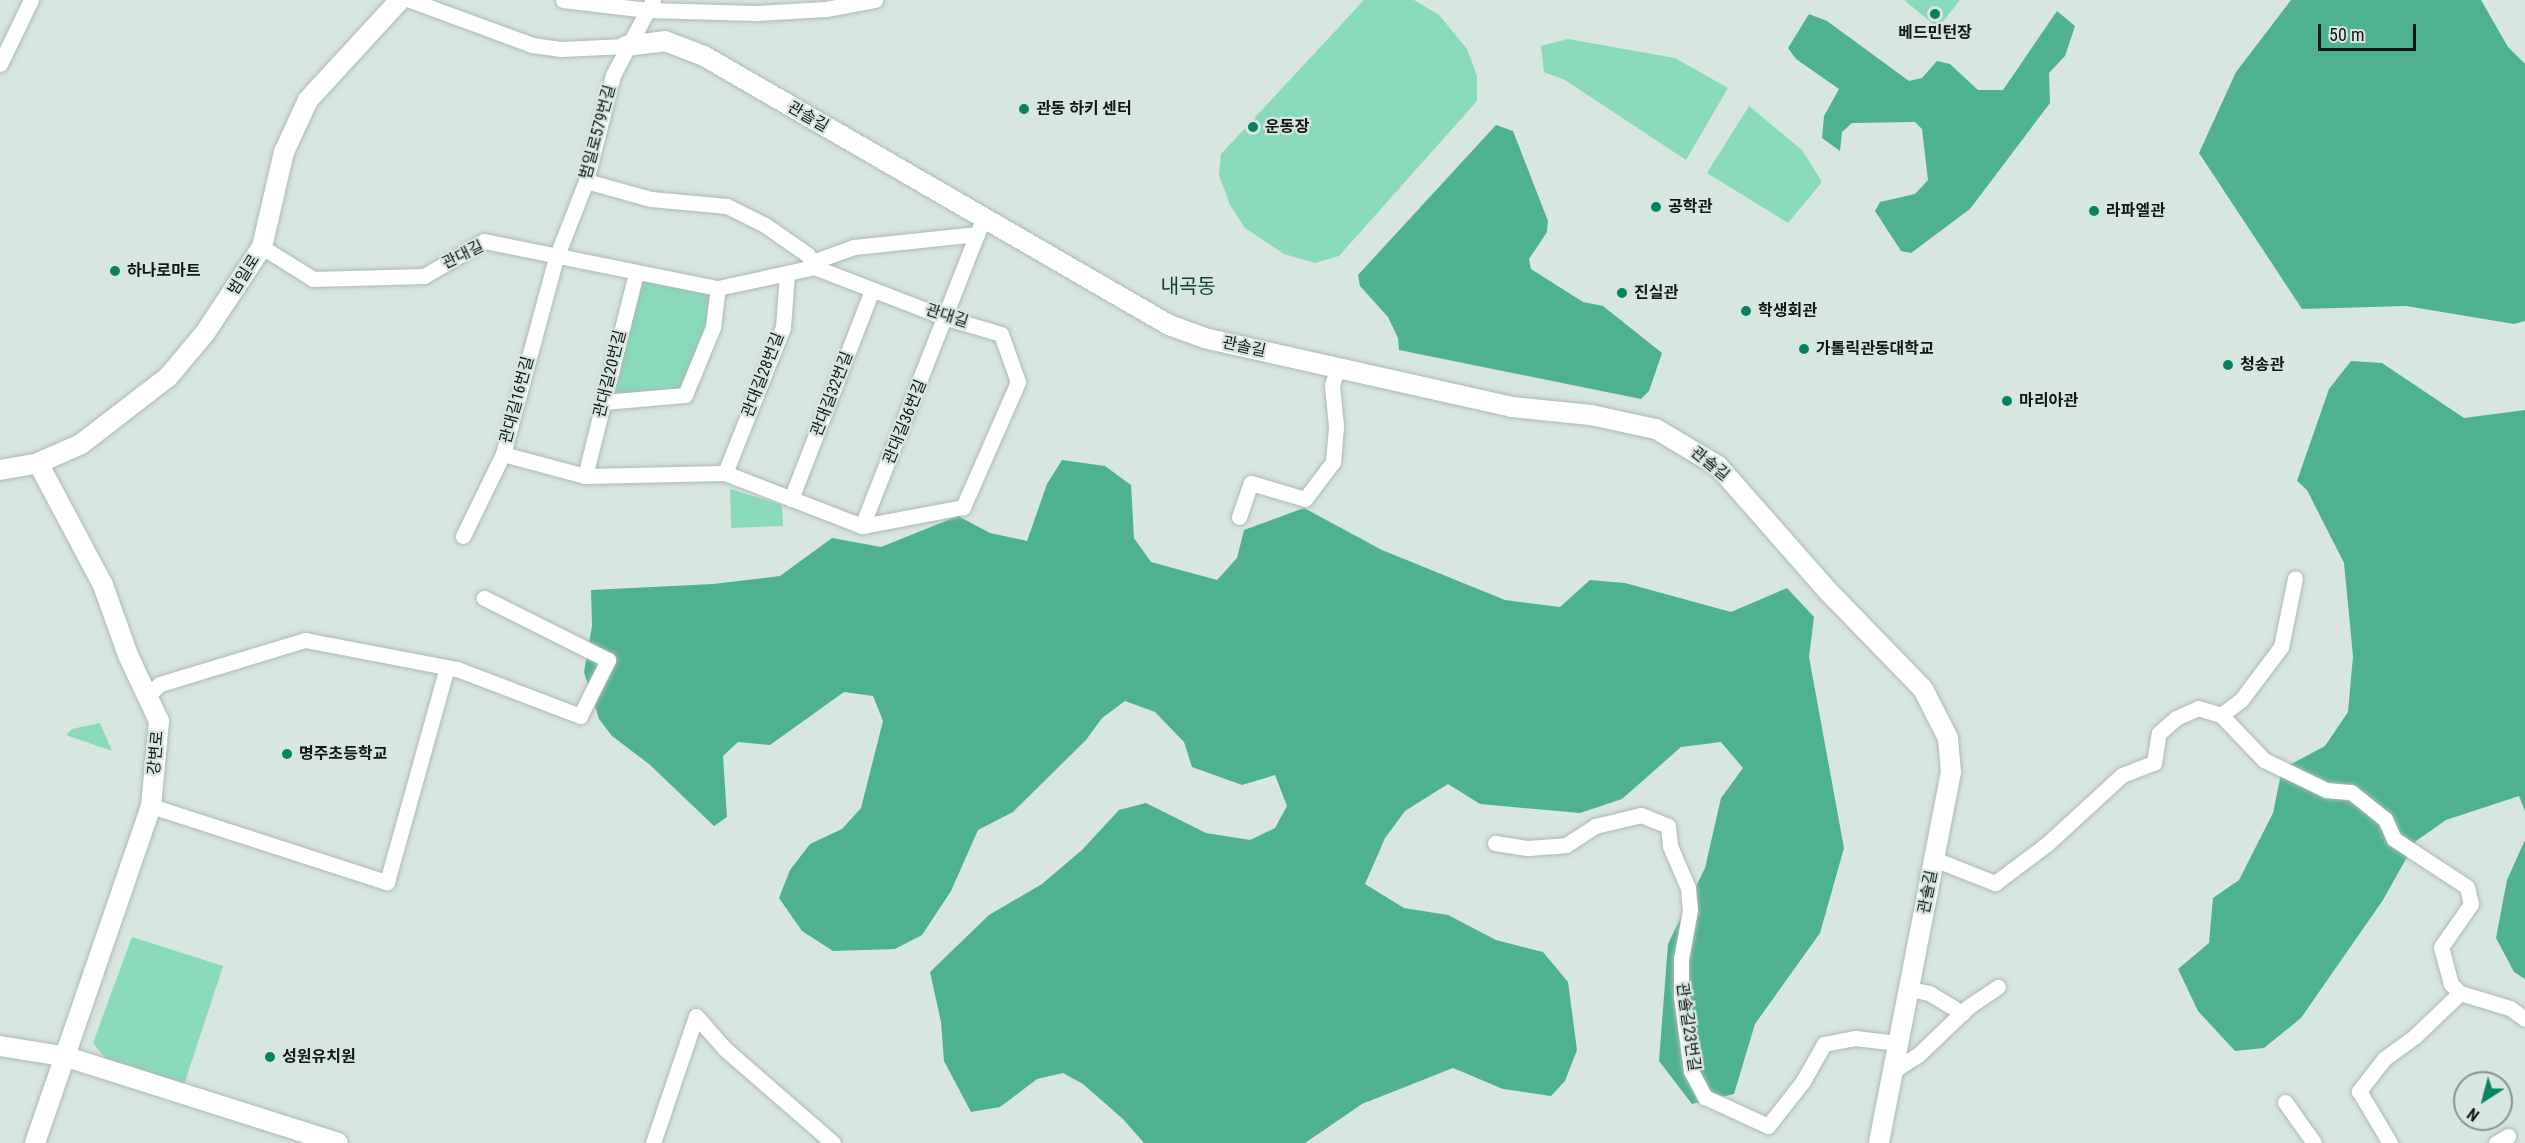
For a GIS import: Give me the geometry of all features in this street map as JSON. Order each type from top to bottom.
[{"type":"street","points":[[0,64],[32,0]]},
{"type":"street","name":"범일로","points":[[0,470],[38,463],[81,444],[168,377],[205,333],[262,247],[294,125],[323,82],[400,0]]},
{"type":"street","points":[[410,0],[532,45],[560,49],[626,46]]},
{"type":"street","points":[[563,0],[772,12],[826,9],[875,0]]},
{"type":"street","name":"범일로579번길","points":[[556,258],[586,181],[613,75],[626,46],[650,5]]},
{"type":"street","name":"관솔길","points":[[626,46],[664,41],[685,47],[980,226],[1169,325],[1204,338],[1512,407],[1591,415],[1656,429],[1718,466],[1828,591],[1903,665],[1938,713],[1948,738],[1950,772],[1879,1143]]},
{"type":"street","points":[[586,181],[651,199],[727,206],[765,225],[808,255],[813,265],[854,247],[980,226],[947,318]]},
{"type":"street","name":"관대길","points":[[262,247],[312,279],[423,276],[484,241],[556,258],[718,288],[813,265],[947,318],[1001,334],[1018,382],[963,507],[862,526]]},
{"type":"street","name":"관대길16번길","points":[[463,536],[503,454],[556,258]]},
{"type":"street","name":"관대길20번길","points":[[585,476],[636,273]]},
{"type":"street","name":"관대길28번길","points":[[725,473],[783,327],[787,273]]},
{"type":"street","points":[[604,402],[685,395],[713,327],[718,288]]},
{"type":"street","name":"관대길32번길","points":[[791,499],[872,290]]},
{"type":"street","name":"관대길36번길","points":[[862,526],[947,318]]},
{"type":"street","points":[[1239,517],[1251,483],[1305,499],[1333,462],[1336,426],[1332,386],[1338,367]]},
{"type":"street","points":[[503,454],[585,476],[725,473],[862,526]]},
{"type":"street","name":"강변로","points":[[35,1143],[67,1057],[151,806],[159,721],[103,585],[38,463]]},
{"type":"street","points":[[2221,715],[2241,700],[2281,647],[2295,578]]},
{"type":"street","points":[[147,696],[160,684],[305,640],[447,667],[580,716],[608,660],[484,598]]},
{"type":"street","points":[[151,806],[387,882],[447,667]]},
{"type":"street","points":[[1934,859],[1995,883],[2047,844],[2122,775],[2154,763],[2159,733],[2176,718],[2198,708],[2221,715],[2264,760],[2326,790],[2351,792],[2385,819],[2394,839],[2467,887],[2471,904],[2441,947],[2451,984],[2460,993],[2510,1008],[2525,1019]]},
{"type":"street","name":"관솔길23번길","points":[[1495,843],[1527,848],[1566,845],[1595,826],[1641,815],[1668,826],[1670,846],[1688,888],[1690,910],[1681,959],[1681,996],[1691,1071],[1705,1097],[1715,1102],[1768,1126],[1803,1081],[1824,1044],[1855,1038],[1898,1043]]},
{"type":"street","points":[[1893,1071],[1918,1056],[1962,1013],[1998,987]]},
{"type":"street","points":[[1910,989],[1929,993],[1962,1013]]},
{"type":"street","points":[[2390,1143],[2359,1091],[2384,1059],[2414,1037],[2460,993]]},
{"type":"street","points":[[653,1143],[696,1016],[725,1049],[833,1143]]},
{"type":"street","points":[[0,1046],[67,1057],[338,1143]]},
{"type":"street","points":[[2285,1102],[2314,1143]]},
{"type":"green space","points":[[1364,0],[1414,0],[1439,15],[1467,49],[1477,76],[1477,101],[1339,256],[1315,263],[1284,254],[1245,228],[1230,205],[1219,175],[1221,154]]},
{"type":"green space","name":"베드민턴장","points":[[1904,0],[1960,0],[1938,28]]},
{"type":"green space","points":[[2291,0],[2481,0],[2508,47],[2525,64],[2525,321],[2514,324],[2406,306],[2302,309],[2199,153],[2236,72]]},
{"type":"green space","points":[[2057,11],[2075,26],[2065,56],[2049,73],[2050,103],[1970,209],[1911,253],[1901,251],[1875,211],[1880,202],[1915,194],[1928,180],[1922,129],[1915,122],[1852,123],[1842,132],[1840,151],[1822,138],[1824,116],[1839,89],[1796,59],[1788,48],[1809,14],[1827,21],[1909,81],[1922,78],[1937,61],[1950,64],[1978,90],[2003,90]]},
{"type":"green space","points":[[1568,39],[1675,58],[1728,88],[1686,160],[1565,80],[1544,72],[1541,46]]},
{"type":"green space","points":[[1749,106],[1802,150],[1822,182],[1788,223],[1707,173]]},
{"type":"green space","points":[[1496,125],[1513,131],[1548,221],[1547,232],[1529,259],[1531,269],[1583,302],[1603,306],[1662,353],[1649,391],[1641,399],[1399,350],[1398,338],[1388,317],[1360,286],[1358,275]]},
{"type":"green space","points":[[636,273],[718,288],[685,395],[604,402]]},
{"type":"green space","points":[[2351,361],[2382,363],[2464,418],[2525,410],[2525,811],[2519,796],[2446,820],[2416,841],[2383,900],[2301,1018],[2264,1048],[2235,1051],[2198,1011],[2178,969],[2209,943],[2213,898],[2239,880],[2273,813],[2282,769],[2325,746],[2348,712],[2353,656],[2344,563],[2307,490],[2297,481],[2329,389]]},
{"type":"green space","points":[[1062,460],[1105,466],[1131,485],[1134,538],[1151,562],[1217,580],[1237,558],[1244,530],[1304,508],[1382,550],[1505,600],[1560,607],[1590,580],[1625,583],[1731,612],[1787,588],[1814,617],[1809,657],[1844,848],[1820,933],[1755,1024],[1734,1094],[1692,1104],[1659,1061],[1668,944],[1705,868],[1721,798],[1743,768],[1721,742],[1681,747],[1622,799],[1580,813],[1480,804],[1448,784],[1405,811],[1385,838],[1365,884],[1404,908],[1448,915],[1496,940],[1543,952],[1568,982],[1577,1050],[1565,1081],[1551,1096],[1503,1089],[1453,1068],[1362,1104],[1305,1143],[1144,1143],[1123,1119],[1083,1084],[1063,1073],[1037,1079],[1000,1107],[971,1112],[944,1061],[941,1022],[930,972],[989,915],[1042,884],[1082,850],[1119,810],[1146,803],[1206,833],[1250,840],[1275,828],[1287,806],[1275,775],[1242,785],[1192,767],[1184,742],[1155,712],[1125,701],[1102,718],[1086,740],[1013,812],[978,830],[951,891],[922,935],[895,949],[833,951],[802,931],[779,898],[790,870],[810,844],[842,829],[861,808],[883,721],[873,696],[844,692],[770,745],[738,742],[723,756],[727,817],[714,826],[649,764],[612,736],[599,719],[584,672],[592,626],[591,590],[713,584],[780,576],[832,538],[881,547],[958,516],[990,533],[1027,541],[1047,484]]},
{"type":"green space","points":[[730,489],[782,505],[783,526],[731,528]]},
{"type":"green space","points":[[100,723],[112,751],[66,735],[72,729]]},
{"type":"green space","points":[[2525,840],[2525,979],[2514,972],[2496,938],[2507,880]]},
{"type":"green space","points":[[132,937],[223,966],[183,1088],[111,1065],[93,1043]]},
{"type":"place","name":"베드민턴장","points":[[1935,14]]},
{"type":"place","name":"관동 하키 센터","points":[[1024,109]]},
{"type":"place","name":"운동장","points":[[1253,127]]},
{"type":"place","name":"공학관","points":[[1656,207]]},
{"type":"place","name":"라파엘관","points":[[2094,211]]},
{"type":"place","name":"하나로마트","points":[[115,271]]},
{"type":"place","name":"진실관","points":[[1622,293]]},
{"type":"place","name":"학생회관","points":[[1746,311]]},
{"type":"place","name":"가톨릭관동대학교","points":[[1804,349]]},
{"type":"place","name":"청송관","points":[[2228,365]]},
{"type":"place","name":"마리아관","points":[[2007,401]]},
{"type":"place","name":"명주초등학교","points":[[287,754]]},
{"type":"place","name":"성원유치원","points":[[270,1057]]},
{"type":"district","name":"내곡동","points":[[1188,286]]}]
